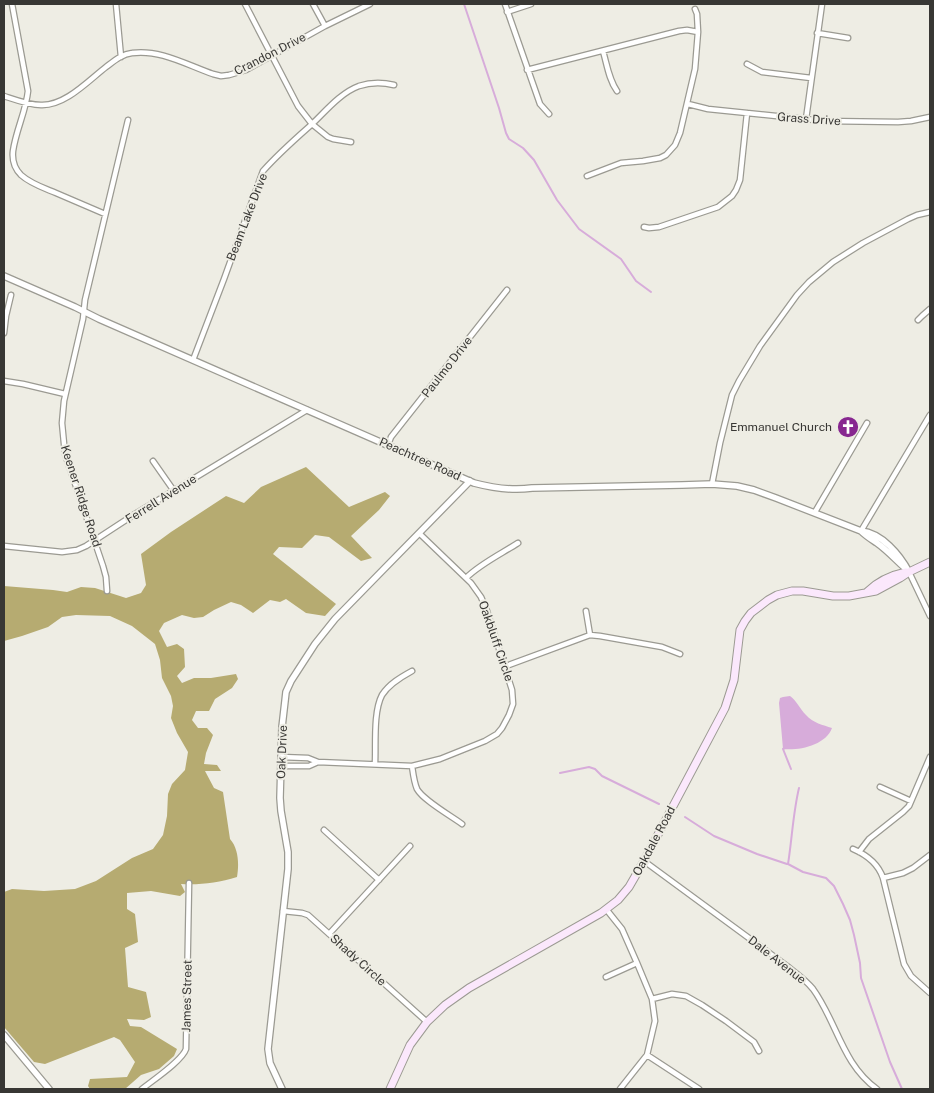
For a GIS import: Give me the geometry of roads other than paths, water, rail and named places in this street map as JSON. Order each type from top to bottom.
[{"type":"main road","name":"Oakdale Road","points":[[390,1089],[410,1045],[427,1022],[445,1005],[469,988],[606,909],[618,900],[629,887],[725,708],[734,680],[740,630],[751,613],[777,595],[792,591],[833,596],[853,596],[867,592],[873,586],[894,574],[909,572],[930,562]]},
{"type":"street","points":[[12,4],[27,86],[26,102],[13,150],[13,160],[19,173],[33,183],[105,214]]},
{"type":"street","points":[[116,4],[121,57]]},
{"type":"street","points":[[245,4],[298,106],[312,124],[328,137],[351,142]]},
{"type":"street","points":[[313,4],[325,26]]},
{"type":"street","name":"Crandon Drive","points":[[4,96],[40,105],[61,101],[121,57],[138,52],[161,55],[213,74],[229,75],[246,70],[325,26],[370,4]]},
{"type":"street","points":[[505,4],[540,104],[550,114]]},
{"type":"street","points":[[507,12],[531,4]]},
{"type":"street","points":[[806,119],[822,4]]},
{"type":"street","points":[[587,176],[621,163],[652,160],[666,155],[678,140],[695,69],[698,32],[695,9]]},
{"type":"street","points":[[528,70],[679,31],[698,32]]},
{"type":"street","points":[[818,33],[848,38]]},
{"type":"street","points":[[603,51],[610,78],[617,92]]},
{"type":"street","points":[[747,64],[762,72],[811,78]]},
{"type":"street","name":"Beam Lake Drive","points":[[193,360],[263,171],[274,158],[330,106],[348,92],[358,86],[373,83],[394,86]]},
{"type":"street","name":"Grass Drive","points":[[688,104],[708,109],[824,121],[898,122],[930,117]]},
{"type":"street","points":[[644,227],[659,227],[710,210],[725,203],[732,196],[740,180],[747,113]]},
{"type":"street","name":"Keener Ridge Road","points":[[107,591],[104,566],[65,454],[62,423],[65,394],[128,120]]},
{"type":"street","points":[[712,484],[732,395],[738,381],[760,346],[797,295],[813,278],[833,262],[863,243],[917,215],[930,212]]},
{"type":"street","name":"Peachtree Road","points":[[4,276],[470,481],[497,488],[522,490],[712,484],[737,486],[754,490],[815,512],[861,531],[868,531],[891,548],[902,560],[929,609],[930,616]]},
{"type":"street","name":"Paulmo Drive","points":[[388,445],[391,437],[507,290]]},
{"type":"street","points":[[4,333],[6,316],[12,295]]},
{"type":"street","points":[[918,320],[930,309]]},
{"type":"street","points":[[4,381],[65,394]]},
{"type":"street","name":"Ferrell Avenue","points":[[4,546],[62,552],[77,550],[86,546],[135,514],[307,410]]},
{"type":"street","points":[[861,531],[930,415]]},
{"type":"street","points":[[815,512],[867,423]]},
{"type":"street","points":[[153,461],[174,491]]},
{"type":"street","name":"Oak Drive","points":[[282,1089],[270,1064],[268,1049],[288,869],[280,798],[282,726],[286,692],[301,664],[336,619],[470,481]]},
{"type":"street","name":"Oakbluff Circle","points":[[281,757],[308,758],[318,762],[412,766],[440,759],[485,741],[497,734],[502,728],[513,704],[512,690],[506,666],[484,603],[466,578],[420,534]]},
{"type":"street","points":[[466,578],[518,543]]},
{"type":"street","points":[[586,611],[590,635]]},
{"type":"street","points":[[506,666],[590,635],[662,647],[680,654]]},
{"type":"street","points":[[375,764],[376,717],[380,700],[390,686],[412,671]]},
{"type":"street","points":[[860,852],[869,839],[909,806],[930,757]]},
{"type":"street","name":"Oakbluff Circle","points":[[281,766],[309,766],[318,762]]},
{"type":"street","points":[[412,766],[415,783],[419,792],[462,824]]},
{"type":"street","points":[[880,786],[911,800]]},
{"type":"street","points":[[324,830],[379,880]]},
{"type":"street","points":[[329,934],[410,846]]},
{"type":"street","points":[[853,849],[875,862],[883,878],[904,964],[910,976],[930,993]]},
{"type":"street","points":[[883,878],[903,873],[913,868],[930,854]]},
{"type":"street","name":"Dale Avenue","points":[[644,861],[787,966],[808,984],[824,1008],[853,1064],[865,1079],[877,1089]]},
{"type":"street","name":"James Street","points":[[142,1089],[174,1063],[186,1049],[189,883]]},
{"type":"street","points":[[606,909],[622,929],[637,963],[652,999],[654,1021],[647,1055],[620,1089]]},
{"type":"street","name":"Shady Circle","points":[[283,911],[304,913],[427,1022]]},
{"type":"street","points":[[606,977],[637,963]]},
{"type":"street","points":[[652,999],[672,994],[686,996],[726,1021],[754,1042],[759,1051]]},
{"type":"street","points":[[4,1035],[49,1089]]},
{"type":"street","points":[[647,1055],[699,1089]]},
{"type":"waterway","points":[[464,4],[509,139],[523,148],[534,160],[557,200],[579,229],[621,259],[636,281],[651,292]]},
{"type":"waterway","points":[[785,748],[783,749],[791,769]]},
{"type":"waterway","points":[[560,773],[589,767],[595,769],[602,776],[659,804]]},
{"type":"waterway","points":[[799,788],[788,864],[803,872],[826,878],[834,886],[850,920],[860,963],[861,978],[890,1062],[902,1089]]},
{"type":"waterway","points":[[685,817],[714,836],[787,864]]},
{"type":"place","name":"Emmanuel Church","points":[[848,427]]}]
